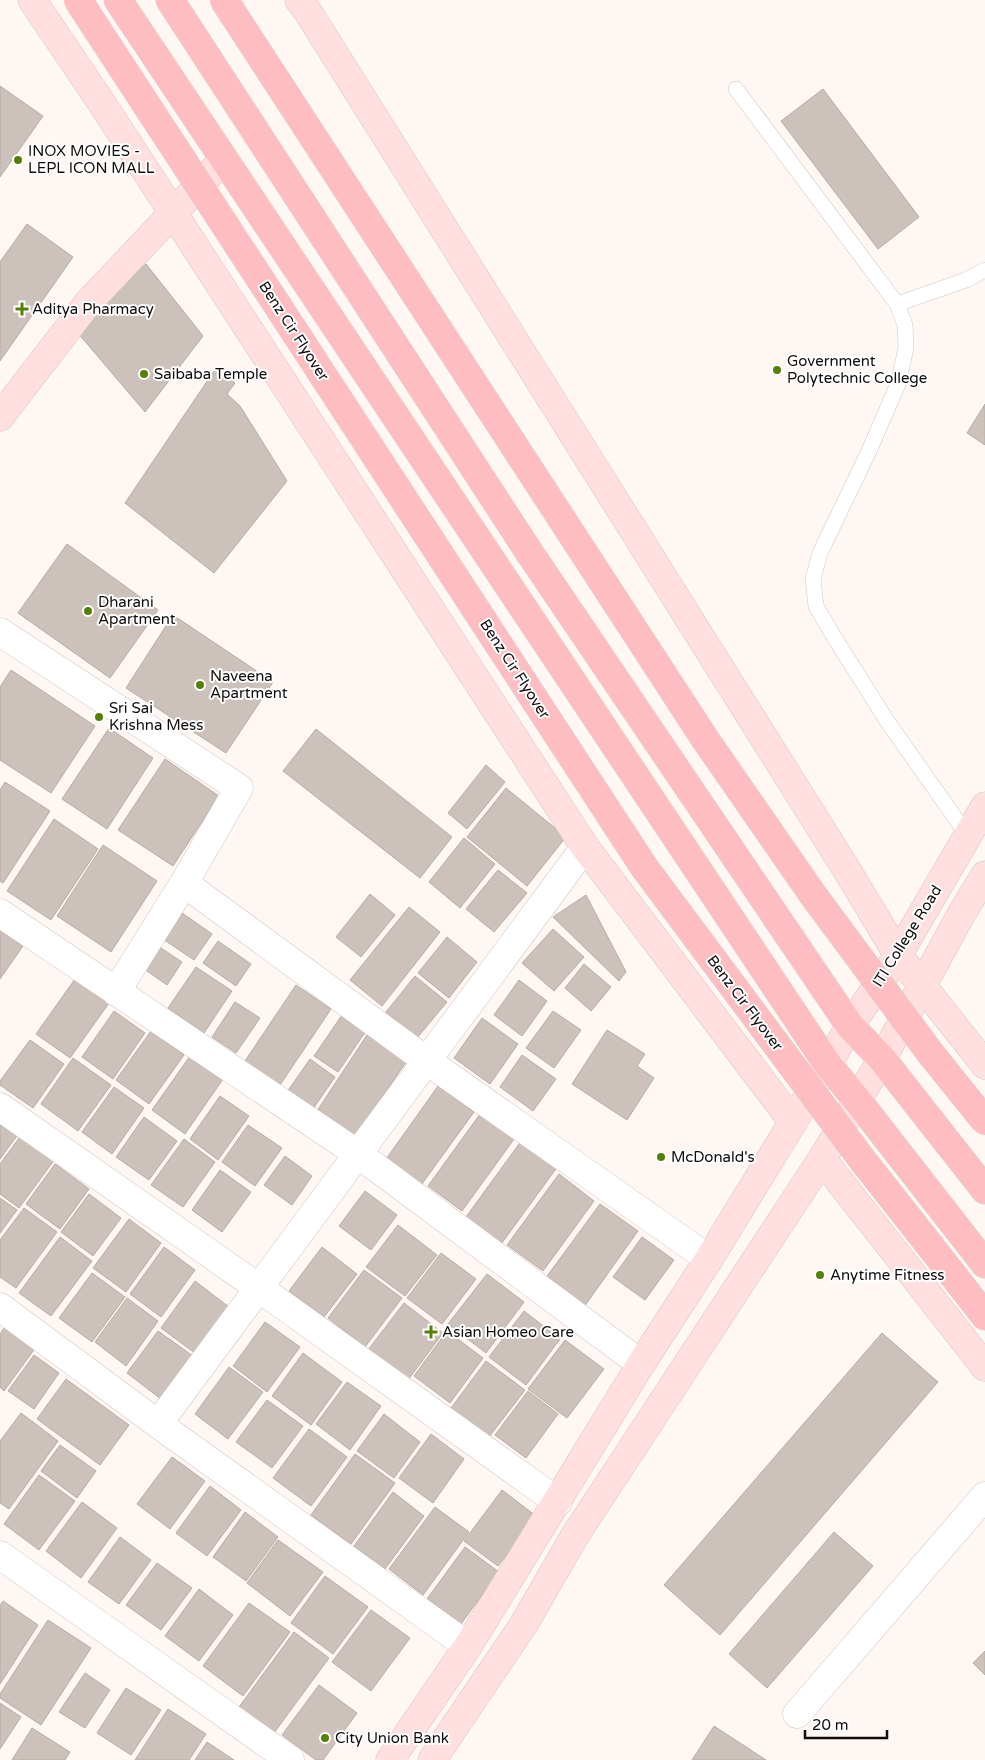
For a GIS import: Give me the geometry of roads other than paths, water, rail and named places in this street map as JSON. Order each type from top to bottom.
[{"type":"main road","name":"Benz Cir Flyover","points":[[78,0],[644,866],[864,1162],[985,1316]]},
{"type":"main road","points":[[118,0],[828,1065],[985,1264]]},
{"type":"main road","points":[[170,0],[529,552],[850,1026],[882,1059],[985,1190]]},
{"type":"main road","points":[[224,0],[705,739],[813,895],[931,1054],[985,1121]]},
{"type":"street","points":[[32,0],[174,214],[585,847],[794,1122]]},
{"type":"street","points":[[299,0],[340,62],[845,867],[898,955],[985,1065]]},
{"type":"street","points":[[0,417],[87,304],[223,160]]},
{"type":"street","points":[[0,632],[239,788],[184,883],[116,992]]},
{"type":"street","name":"ITI College Road","points":[[390,1760],[462,1657],[641,1364],[794,1122],[850,1026],[898,955],[985,806]]},
{"type":"street","points":[[158,1424],[585,847]]},
{"type":"street","points":[[432,1760],[524,1624],[574,1537],[822,1158],[882,1059],[962,912],[985,875]]},
{"type":"street","points":[[184,883],[428,1061],[709,1259]]},
{"type":"street","points":[[0,913],[358,1154],[641,1364]]},
{"type":"street","points":[[0,1108],[259,1288],[558,1502]]},
{"type":"street","points":[[822,1158],[985,1367]]},
{"type":"street","points":[[0,1307],[158,1424],[462,1657]]},
{"type":"street","points":[[797,1714],[985,1496]]},
{"type":"street","points":[[0,1555],[290,1760]]},
{"type":"lane","points":[[736,90],[897,304],[905,325],[906,348],[898,384],[869,451],[820,553],[813,578],[816,606],[887,721],[968,836]]},
{"type":"lane","points":[[897,304],[966,280],[985,270]]},
{"type":"place","name":"INOX MOVIES - LEPL ICON MALL","points":[[18,160]]},
{"type":"place","name":"Aditya Pharmacy","points":[[22,309]]},
{"type":"place","name":"Government Polytechnic College","points":[[777,370]]},
{"type":"place","name":"Saibaba Temple","points":[[144,374]]},
{"type":"place","name":"Dharani Apartment","points":[[88,611]]},
{"type":"place","name":"Naveena Apartment","points":[[200,685]]},
{"type":"place","name":"Sri Sai Krishna Mess","points":[[99,717]]},
{"type":"place","name":"McDonald's","points":[[661,1157]]},
{"type":"place","name":"Anytime Fitness","points":[[820,1275]]},
{"type":"place","name":"Asian Homeo Care","points":[[431,1332]]},
{"type":"place","name":"City Union Bank","points":[[325,1738]]}]
